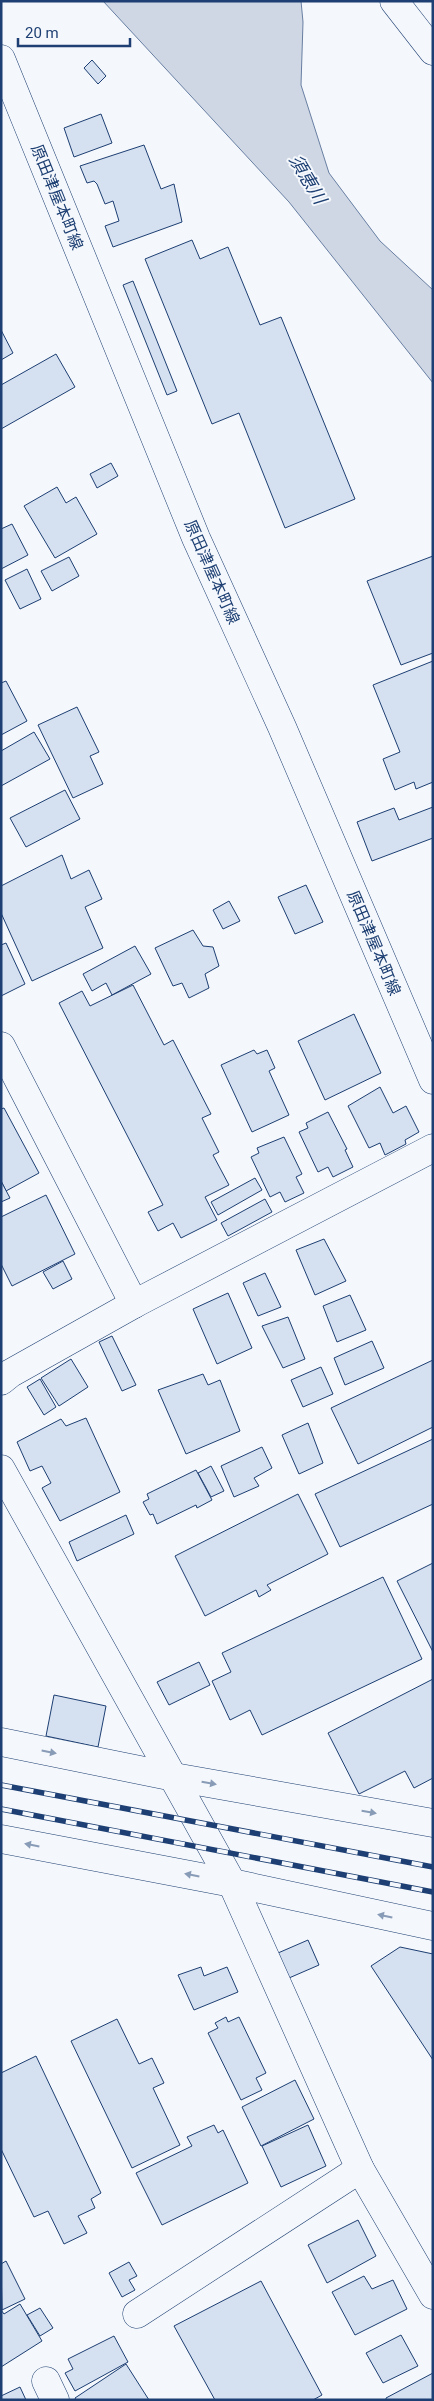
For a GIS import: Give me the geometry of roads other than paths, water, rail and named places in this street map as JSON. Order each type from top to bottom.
[{"type":"street","points":[[394,1],[433,50]]},
{"type":"street","name":"原田津屋本町線","points":[[1,59],[196,538],[282,727],[433,1080]]},
{"type":"street","points":[[1,1046],[134,1304]]},
{"type":"street","points":[[1,1381],[134,1304],[433,1148]]},
{"type":"street","points":[[1,1469],[232,1883],[360,2169],[433,2295]]},
{"type":"street","points":[[1,1742],[174,1777],[433,1823]]},
{"type":"street","points":[[1,1839],[232,1883],[433,1926]]},
{"type":"street","points":[[137,2314],[360,2169]]},
{"type":"water","name":"須恵川","points":[[103,1],[301,1],[303,22],[301,85],[329,173],[380,241],[433,290],[433,383],[289,202]]},
{"type":"railway","points":[[1,1785],[433,1867]]},
{"type":"railway","points":[[1,1809],[433,1892]]}]
